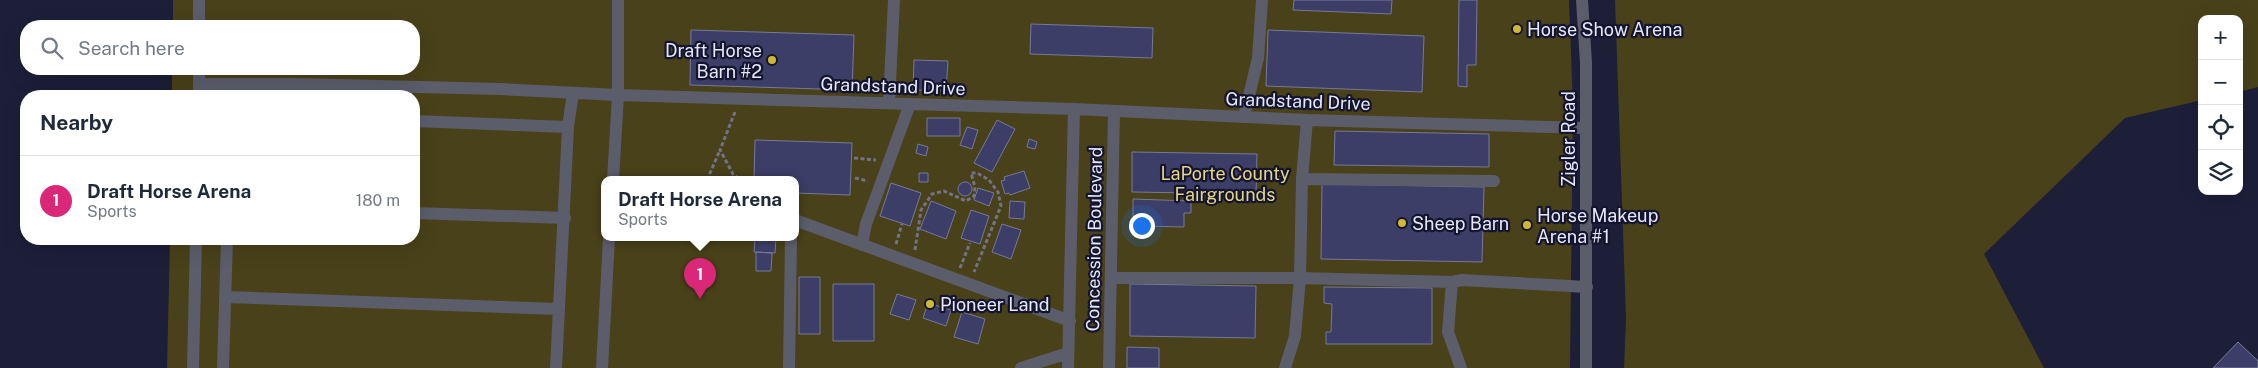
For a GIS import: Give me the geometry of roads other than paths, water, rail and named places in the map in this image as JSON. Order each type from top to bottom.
[{"type":"street","points":[[199,0],[199,20]]},
{"type":"street","points":[[613,176],[618,95],[618,0]]},
{"type":"street","points":[[889,103],[894,0]]},
{"type":"street","points":[[1244,117],[1258,58],[1262,0]]},
{"type":"street","name":"Zigler Road","points":[[1582,0],[1586,63],[1586,368]]},
{"type":"street","points":[[199,75],[199,90]]},
{"type":"street","name":"Grandstand Drive","points":[[231,90],[297,84],[1074,109],[1307,120],[1585,128]]},
{"type":"street","points":[[556,368],[565,218],[568,127],[573,93]]},
{"type":"street","points":[[862,245],[866,224],[910,104]]},
{"type":"street","points":[[1068,368],[1074,109]]},
{"type":"street","name":"Concession Boulevard","points":[[1109,368],[1114,111]]},
{"type":"street","points":[[1285,368],[1295,336],[1300,278],[1302,179],[1307,120]]},
{"type":"street","points":[[420,121],[568,127]]},
{"type":"street","points":[[1302,179],[1494,181]]},
{"type":"street","points":[[420,213],[565,218]]},
{"type":"street","points":[[799,221],[1070,321]]},
{"type":"street","points":[[602,368],[609,241]]},
{"type":"street","points":[[789,368],[791,241]]},
{"type":"street","points":[[193,368],[196,245]]},
{"type":"street","points":[[223,368],[227,245]]},
{"type":"street","points":[[1111,278],[1300,278],[1452,282],[1462,280],[1587,287]]},
{"type":"street","points":[[1452,282],[1448,332],[1461,368]]},
{"type":"street","points":[[225,297],[559,309]]},
{"type":"street","points":[[1021,368],[1068,353]]},
{"type":"place","name":"Horse Show Arena","points":[[1517,29]]},
{"type":"place","name":"Draft Horse Barn #2","points":[[772,60]]},
{"type":"place","name":"Sheep Barn","points":[[1402,223]]},
{"type":"place","name":"Horse Makeup Arena #1","points":[[1527,225]]},
{"type":"place","name":"Draft Horse Arena","points":[[700,299]]},
{"type":"place","name":"Pioneer Land","points":[[930,304]]},
{"type":"park label","name":"LaPorte County Fairgrounds","points":[[1225,183]]}]
